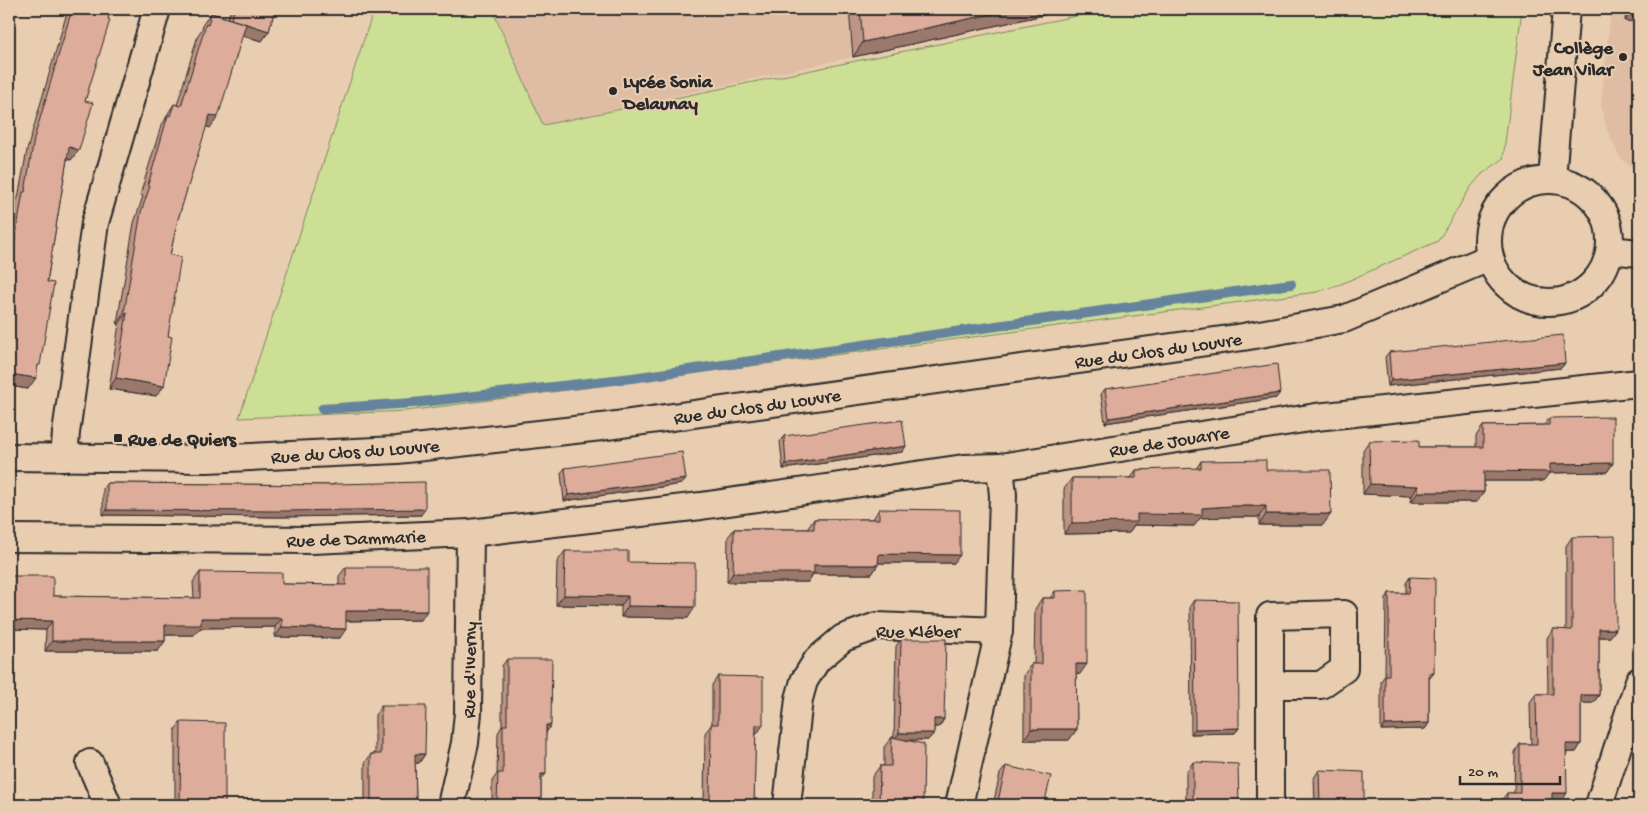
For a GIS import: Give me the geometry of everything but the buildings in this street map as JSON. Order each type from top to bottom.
[{"type":"street","points":[[64,458],[95,223],[157,9]]},
{"type":"street","points":[[1552,179],[1566,9]]},
{"type":"street","points":[[1552,179],[1572,183],[1590,194],[1603,210],[1610,229],[1610,250],[1604,270],[1591,286],[1573,298],[1553,303],[1532,300],[1513,291],[1498,277],[1489,258],[1487,239],[1491,220],[1500,202],[1515,190],[1533,181],[1552,179]]},
{"type":"street","points":[[1610,250],[1639,253]]},
{"type":"street","name":"Rue du Clos du Louvre","points":[[9,457],[207,459],[397,450],[601,427],[1243,337],[1344,319],[1489,258]]},
{"type":"street","name":"Rue de Jouarre","points":[[701,506],[964,468],[1000,466],[1316,417],[1639,383]]},
{"type":"street","points":[[959,805],[999,632],[1002,495],[1000,466]]},
{"type":"street","name":"Rue de Dammarie","points":[[9,538],[312,540],[470,533],[701,506]]},
{"type":"street","name":"Rue d'Iverny","points":[[451,805],[465,743],[468,713],[470,533]]},
{"type":"street","name":"Rue Kléber","points":[[787,805],[799,699],[804,680],[818,660],[843,638],[877,626],[999,632]]},
{"type":"street","points":[[1599,805],[1639,680]]},
{"type":"street","points":[[1270,805],[1272,685]]},
{"type":"street","points":[[90,763],[108,805]]},
{"type":"shaded area","name":"Lycée Sonia Delaunay","points":[[492,9],[1072,9],[543,125]]},
{"type":"shaded area","name":"Collège Jean Vilar","points":[[1611,9],[1639,9],[1639,173],[1619,157],[1606,127],[1601,104]]},
{"type":"green space","points":[[374,9],[492,9],[543,125],[1110,9],[1522,9],[1503,159],[1482,174],[1470,188],[1438,241],[1341,284],[1317,292],[406,411],[239,418]]},
{"type":"waterway","points":[[322,409],[413,403],[632,378],[1291,284]]},
{"type":"place","name":"Collège Jean Vilar","points":[[1623,57]]},
{"type":"place","name":"Lycée Sonia Delaunay","points":[[613,91]]},
{"type":"place","name":"Rue de Quiers","points":[[118,438]]}]
